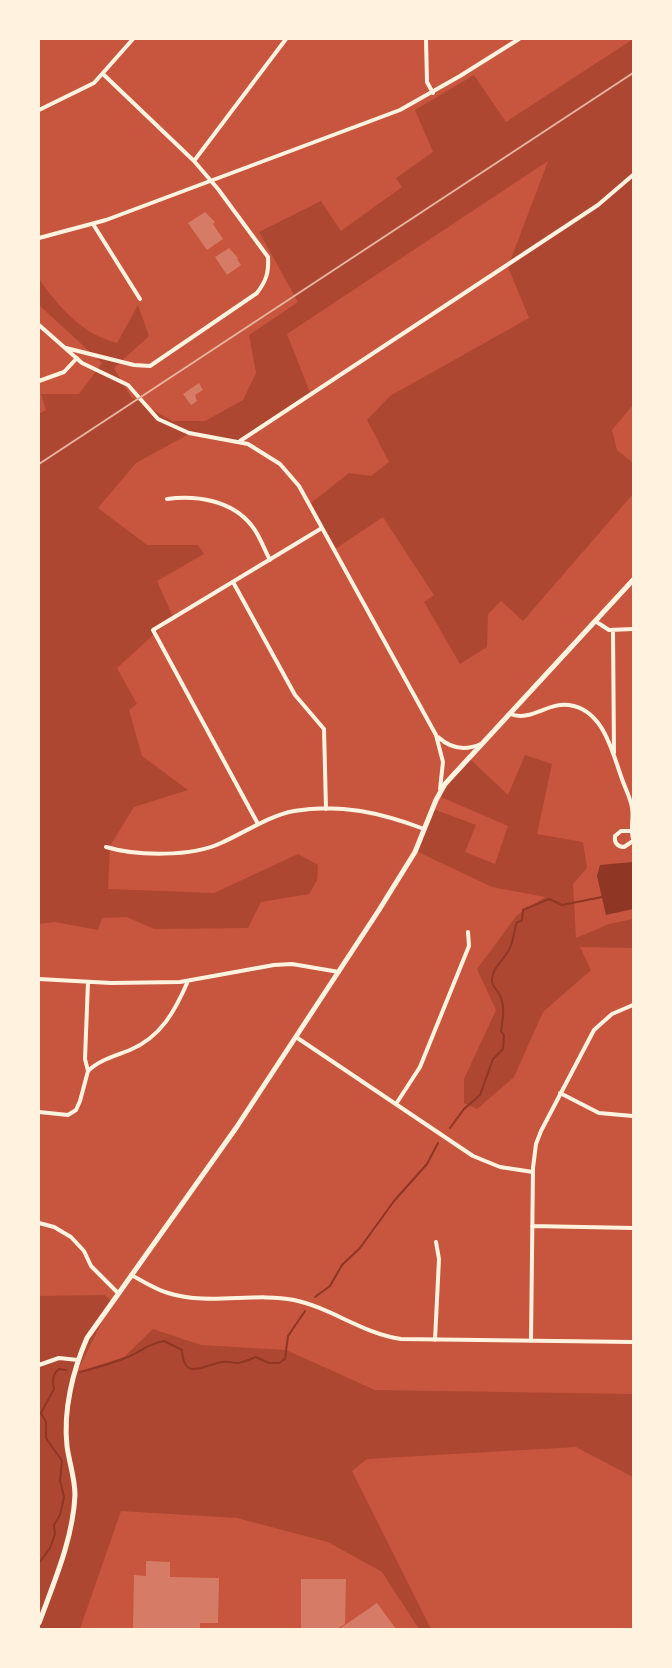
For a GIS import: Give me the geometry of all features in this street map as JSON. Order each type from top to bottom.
[{"type":"street","points":[[39,110],[94,83],[133,39]]},
{"type":"street","points":[[194,161],[286,39]]},
{"type":"street","points":[[426,39],[427,82],[433,93]]},
{"type":"street","points":[[39,238],[93,224],[382,117],[433,93],[519,39]]},
{"type":"street","points":[[64,347],[146,367],[158,362],[257,293],[269,269],[268,258],[194,161],[103,74]]},
{"type":"street","points":[[240,441],[598,205],[633,175]]},
{"type":"street","points":[[93,224],[140,299]]},
{"type":"street","points":[[39,325],[92,369],[128,385],[150,413],[167,424],[189,433],[240,441],[269,455],[287,471],[299,486],[436,735],[442,753],[443,772],[436,800],[405,869],[236,1128],[87,1338],[78,1360],[67,1421],[68,1447],[74,1486],[72,1519],[64,1552],[39,1623]]},
{"type":"street","points":[[39,381],[64,372],[77,358]]},
{"type":"street","points":[[167,499],[197,498],[224,506],[238,514],[251,525],[270,560]]},
{"type":"street","points":[[258,824],[154,630],[169,619],[322,528]]},
{"type":"street","points":[[436,800],[455,771],[633,580]]},
{"type":"street","points":[[232,582],[295,695],[324,729],[326,809]]},
{"type":"street","points":[[596,621],[609,630],[633,629]]},
{"type":"street","points":[[613,630],[614,758]]},
{"type":"street","points":[[510,714],[517,717],[529,716],[557,706],[580,708],[598,723],[631,798],[631,831],[633,840],[624,847],[615,842],[616,836],[621,831],[631,831]]},
{"type":"street","points":[[436,735],[446,745],[454,747],[471,748],[483,743]]},
{"type":"street","points":[[106,847],[121,852],[168,853],[206,849],[258,824],[294,811],[326,809],[376,812],[424,829]]},
{"type":"street","points":[[396,1104],[420,1067],[469,946],[468,932]]},
{"type":"street","points":[[39,979],[153,984],[188,981],[274,965],[292,964],[339,972]]},
{"type":"street","points":[[88,1071],[97,1063],[132,1050],[152,1037],[169,1020],[188,981]]},
{"type":"street","points":[[39,1112],[68,1115],[78,1107],[88,1071],[85,1059],[88,982]]},
{"type":"street","points":[[531,1341],[533,1172],[536,1144],[560,1093],[597,1026],[612,1014],[633,1005]]},
{"type":"street","points":[[296,1037],[486,1162],[533,1172]]},
{"type":"street","points":[[560,1093],[599,1113],[633,1116]]},
{"type":"street","points":[[39,1224],[54,1227],[71,1237],[84,1251],[91,1266],[118,1293]]},
{"type":"street","points":[[532,1226],[633,1228]]},
{"type":"street","points":[[435,1340],[439,1259],[436,1242]]},
{"type":"street","points":[[130,1275],[156,1288],[184,1297],[290,1299],[314,1306],[373,1333],[401,1339],[633,1342]]},
{"type":"street","points":[[39,1365],[59,1358],[78,1360]]},
{"type":"shaded area","points":[[633,39],[633,405],[612,430],[617,450],[633,463],[633,494],[523,621],[501,601],[488,614],[487,647],[460,664],[424,602],[434,595],[383,517],[335,549],[311,503],[349,473],[371,476],[389,462],[367,420],[390,396],[529,318],[508,267],[548,161],[287,334],[311,395],[243,441],[189,434],[136,463],[98,508],[147,545],[198,545],[204,554],[157,581],[173,617],[117,668],[137,704],[129,710],[142,756],[188,790],[134,807],[110,846],[108,889],[214,893],[298,854],[318,865],[317,880],[309,894],[261,902],[248,928],[154,929],[127,917],[102,918],[98,930],[55,922],[39,924],[39,414],[46,410],[41,394],[79,394],[102,363],[39,305],[39,279],[72,318],[93,333],[117,343],[138,305],[149,336],[114,368],[131,397],[172,421],[205,421],[243,400],[256,373],[249,335],[298,302],[259,232],[321,201],[341,231],[402,187],[396,178],[433,152],[415,110],[474,75],[506,122]]},
{"type":"shaded area","points":[[525,755],[552,764],[537,834],[583,842],[587,868],[573,884],[576,938],[609,924],[633,919],[633,948],[580,947],[591,970],[543,1012],[514,1077],[477,1109],[464,1103],[464,1079],[496,1010],[477,969],[517,915],[545,897],[492,887],[416,851],[433,809],[476,825],[465,852],[495,864],[508,826],[441,797],[446,786],[469,758],[508,795]]},
{"type":"shaded area","points":[[633,862],[633,909],[606,915],[597,876],[600,865]]},
{"type":"shaded area","points":[[105,1295],[112,1302],[77,1372],[124,1357],[153,1329],[201,1345],[286,1350],[375,1390],[633,1394],[633,1477],[576,1447],[367,1459],[352,1471],[431,1629],[419,1629],[382,1572],[328,1542],[237,1518],[121,1511],[80,1629],[39,1629],[39,1296]]},
{"type":"building","points":[[205,212],[215,222],[213,224],[223,239],[207,250],[188,223]]},
{"type":"building","points":[[229,248],[238,258],[241,265],[227,275],[215,257]]},
{"type":"building","points":[[199,383],[203,390],[195,395],[197,401],[191,405],[183,394]]},
{"type":"building","points":[[146,1561],[170,1562],[170,1577],[219,1578],[218,1623],[200,1623],[200,1629],[133,1629],[134,1575],[146,1576]]},
{"type":"building","points":[[301,1579],[346,1579],[345,1624],[337,1629],[301,1629]]},
{"type":"building","points":[[377,1603],[396,1629],[339,1629]]},
{"type":"waterway","points":[[450,1128],[464,1109],[480,1095],[493,1059],[503,1049],[504,1035],[501,1031],[503,1006],[501,996],[493,985],[492,979],[495,969],[513,940],[517,922],[522,921],[523,910],[549,899],[562,905],[602,897]]},
{"type":"waterway","points":[[315,1297],[330,1286],[342,1265],[360,1248],[394,1201],[427,1164],[438,1143]]},
{"type":"waterway","points":[[80,1372],[131,1356],[153,1344],[164,1341],[182,1350],[186,1366],[191,1369],[224,1362],[239,1363],[256,1357],[269,1363],[279,1363],[285,1359],[288,1336],[305,1311]]},
{"type":"waterway","points":[[39,1563],[50,1548],[55,1534],[54,1525],[60,1515],[64,1497],[60,1480],[62,1461],[46,1438],[46,1422],[41,1413],[54,1389],[53,1380],[55,1373],[59,1369],[66,1370]]},
{"type":"railway","points":[[39,464],[633,73]]}]
